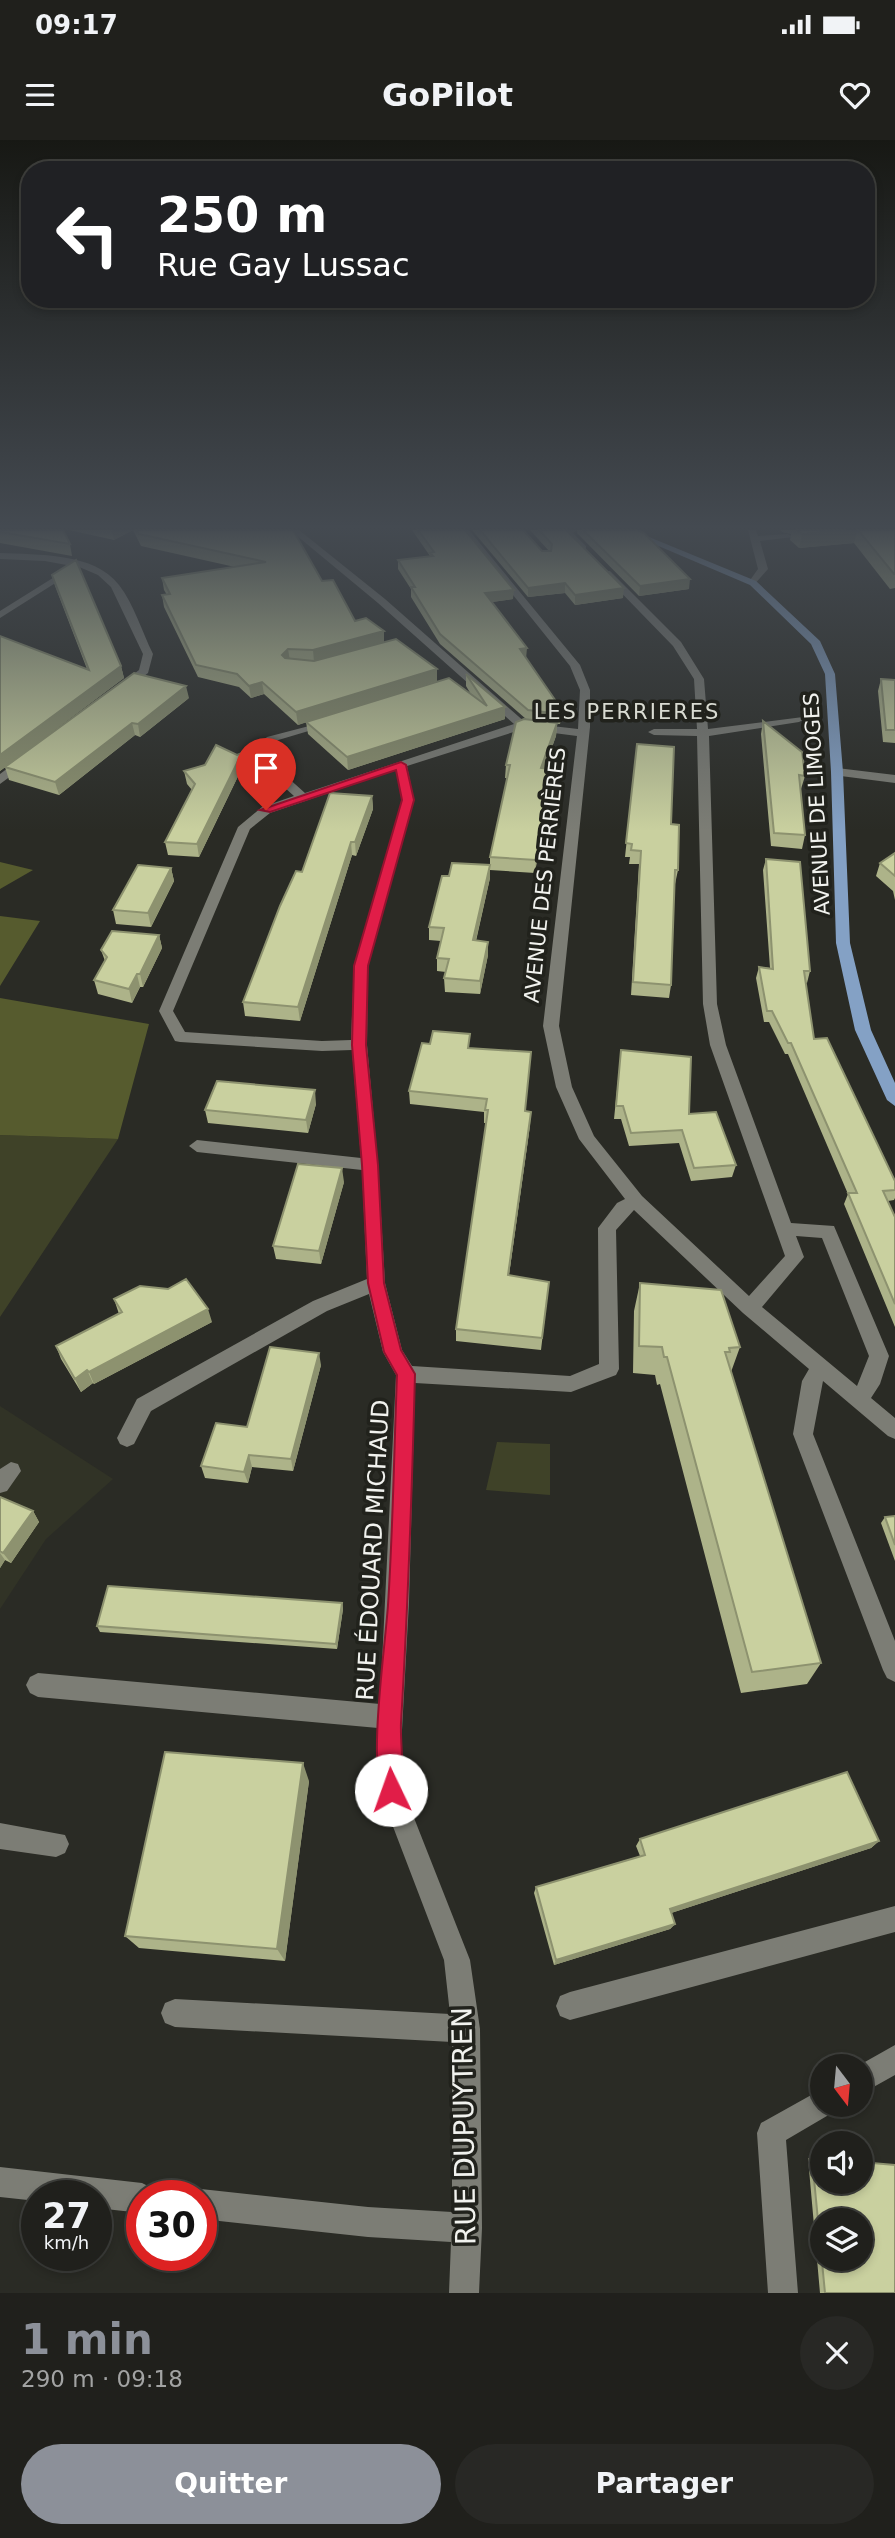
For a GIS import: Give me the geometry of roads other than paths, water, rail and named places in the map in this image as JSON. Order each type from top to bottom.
[{"type":"main road","name":"AVENUE DE LIMOGES","points":[[803,630],[816,643],[830,674],[837,772],[843,943],[863,1030],[895,1100]]},
{"type":"street","points":[[110,696],[144,671],[148,654],[137,630]]},
{"type":"street","points":[[415,630],[523,726]]},
{"type":"street","name":"AVENUE DES PERRIÈRES","points":[[547,630],[575,665],[585,690],[583,733],[551,1026],[564,1087],[587,1139],[636,1201],[750,1308],[895,1430]]},
{"type":"street","points":[[660,630],[689,661],[699,679],[703,733],[710,1004],[718,1045],[795,1257],[750,1308]]},
{"type":"street","points":[[411,641],[423,638]]},
{"type":"street","points":[[454,682],[467,678]]},
{"type":"street","points":[[301,796],[260,759],[260,749],[271,740],[336,719]]},
{"type":"street","points":[[654,732],[703,733],[799,719]]},
{"type":"street","points":[[359,1045],[322,1046],[180,1037],[166,1011],[244,827],[266,810],[301,796],[523,726],[583,733]]},
{"type":"street","points":[[0,780],[33,755]]},
{"type":"street","name":"RUE ÉDOUARD MICHAUD","points":[[401,765],[408,800],[361,966],[359,1045],[370,1165],[376,1283],[393,1352],[406,1374],[398,1602],[390,1717],[391,1790],[457,1960]]},
{"type":"street","points":[[837,772],[895,779]]},
{"type":"street","points":[[197,1146],[370,1165]]},
{"type":"street","points":[[406,1374],[571,1384],[609,1369],[607,1228],[623,1208],[636,1201]]},
{"type":"street","points":[[784,1229],[828,1231],[879,1356],[870,1384],[859,1398]]},
{"type":"street","points":[[127,1438],[144,1405],[320,1306],[376,1283]]},
{"type":"street","points":[[821,1367],[812,1381],[803,1434],[895,1670]]},
{"type":"street","points":[[38,1685],[390,1717]]},
{"type":"street","points":[[0,1836],[56,1844]]},
{"type":"street","points":[[570,2007],[895,1919]]},
{"type":"street","name":"RUE DUPUYTREN","points":[[457,1960],[467,2029],[467,2228],[464,2293]]},
{"type":"street","points":[[175,2013],[467,2029]]},
{"type":"street","points":[[873,2073],[895,2059]]},
{"type":"street","points":[[783,2293],[771,2133],[810,2110]]},
{"type":"street","points":[[0,2182],[126,2196]]},
{"type":"street","points":[[217,2206],[368,2222],[467,2228]]},
{"type":"district","name":"LES PERRIERES","points":[[627,712]]}]
